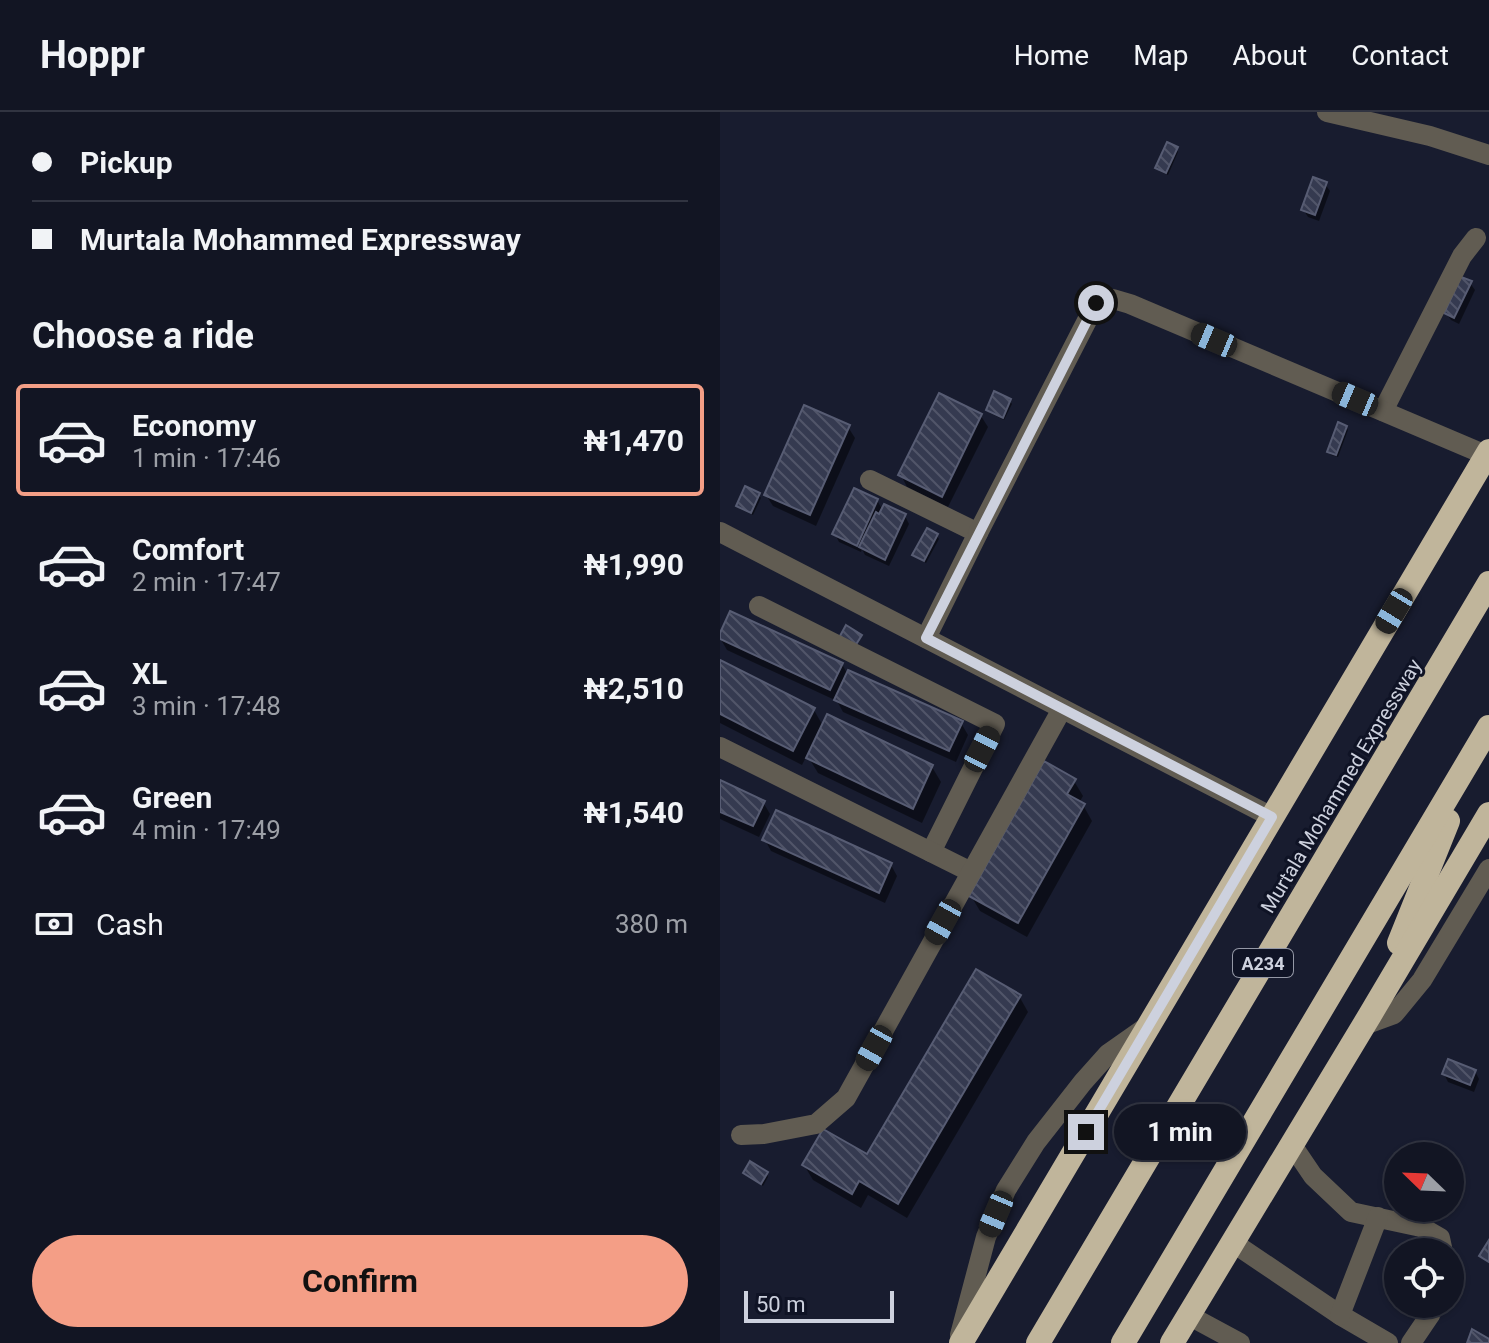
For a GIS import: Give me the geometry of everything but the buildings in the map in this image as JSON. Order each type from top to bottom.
[{"type":"highway","points":[[959,1343],[1488,453]]},
{"type":"highway","name":"Murtala Mohammed Expressway","points":[[1038,1343],[1489,583]]},
{"type":"highway","points":[[1123,1343],[1489,727]]},
{"type":"highway","points":[[1367,1020],[1476,749]]},
{"type":"highway","points":[[1172,1343],[1489,814]]},
{"type":"street","points":[[1327,112],[1430,136],[1489,155]]},
{"type":"street","points":[[1383,411],[1462,256],[1476,238]]},
{"type":"street","points":[[926,638],[1096,303],[1113,299],[1130,304],[1488,453]]},
{"type":"street","points":[[870,480],[978,533]]},
{"type":"street","points":[[720,532],[1272,817]]},
{"type":"street","points":[[759,606],[995,724],[931,852]]},
{"type":"street","points":[[741,1135],[816,1124],[846,1098],[1062,709]]},
{"type":"street","points":[[720,747],[971,872]]},
{"type":"street","points":[[1367,1020],[1394,1014],[1422,980],[1489,869]]},
{"type":"street","points":[[959,1343],[986,1237],[1006,1190],[1036,1142],[1083,1082],[1108,1054],[1148,1026]]},
{"type":"street","points":[[1292,1145],[1313,1176],[1351,1212],[1421,1227],[1440,1238]]},
{"type":"street","points":[[1340,1315],[1378,1217]]},
{"type":"street","points":[[1232,1242],[1340,1315],[1388,1343]]},
{"type":"street","points":[[1188,1315],[1240,1343]]},
{"type":"street","points":[[1411,1343],[1428,1318]]},
{"type":"route","points":[[1086,1132],[1272,817],[926,638],[1096,303]]}]
